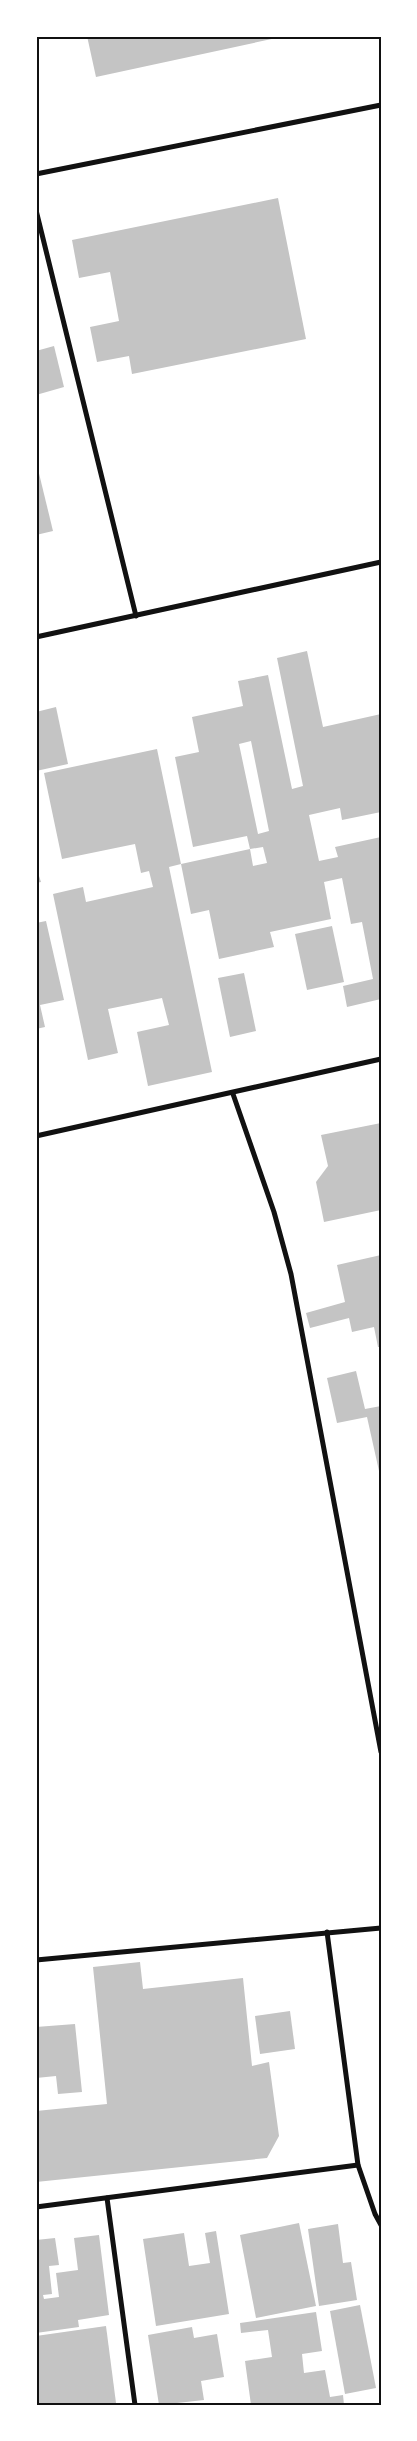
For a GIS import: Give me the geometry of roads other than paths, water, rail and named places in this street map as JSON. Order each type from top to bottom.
[{"type":"street","points":[[36,174],[381,105]]},
{"type":"street","points":[[36,210],[136,616]]},
{"type":"street","points":[[36,638],[381,562]]},
{"type":"street","points":[[36,1136],[233,1094],[381,1059]]},
{"type":"street","points":[[233,1094],[274,1212],[291,1274],[381,1752]]},
{"type":"street","points":[[36,1955],[37,1960],[381,1928]]},
{"type":"street","points":[[327,1932],[358,2165],[375,2214],[381,2225]]},
{"type":"street","points":[[36,2207],[358,2165]]},
{"type":"street","points":[[107,2198],[135,2405]]}]
